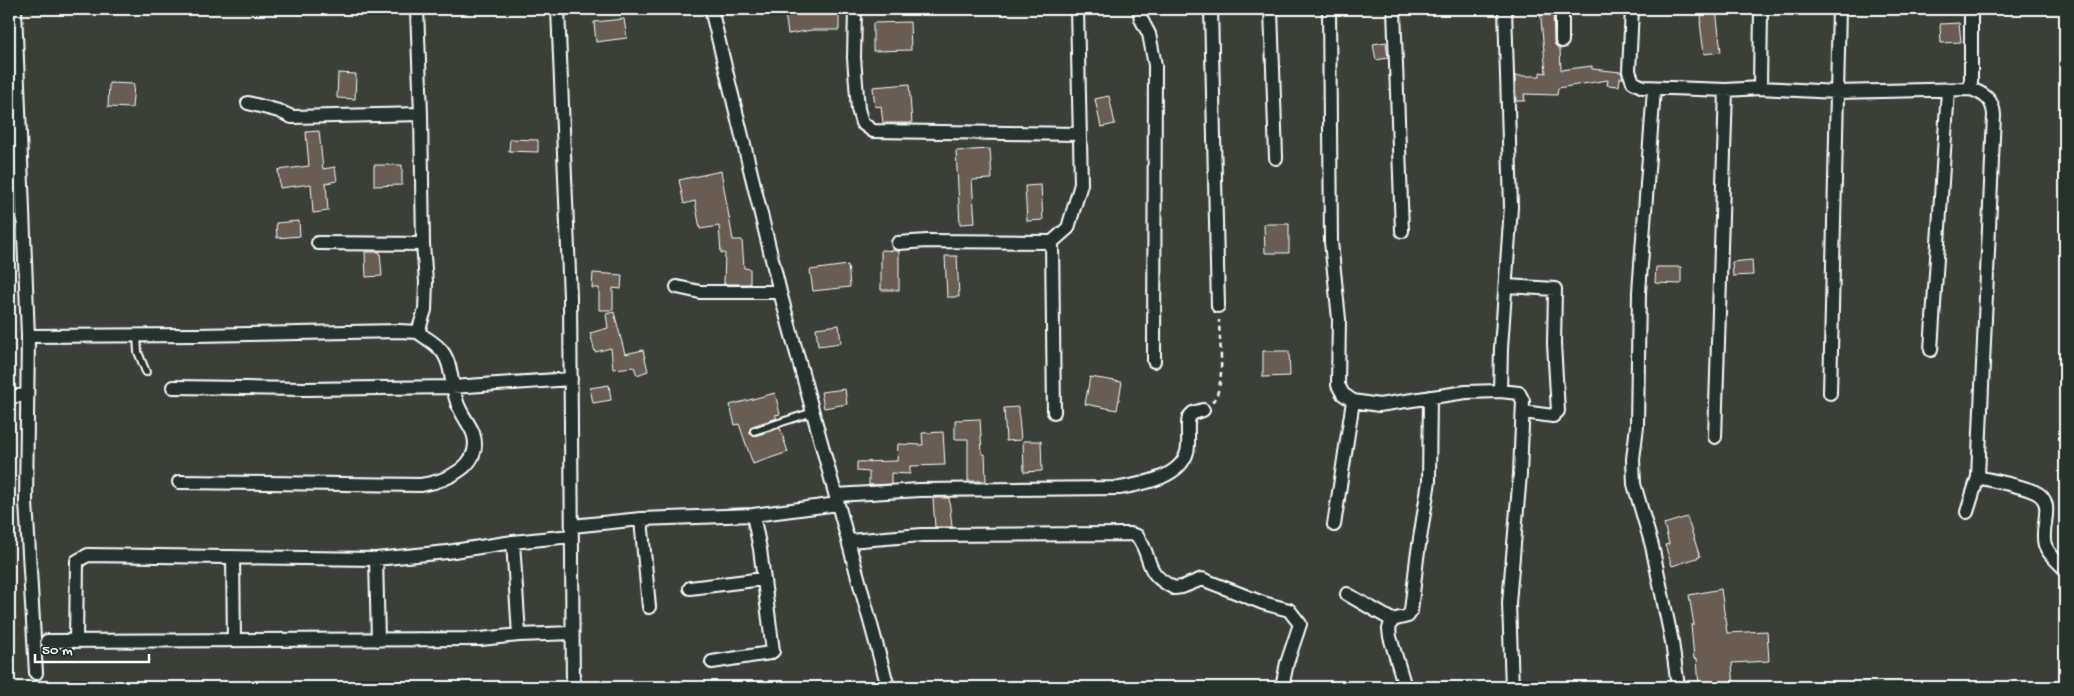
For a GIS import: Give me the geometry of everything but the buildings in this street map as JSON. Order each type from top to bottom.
[{"type":"street","points":[[15,9],[28,336],[26,502],[36,673]]},
{"type":"street","points":[[417,9],[423,244],[426,282],[425,310],[418,332]]},
{"type":"street","points":[[558,9],[570,297],[572,687]]},
{"type":"street","points":[[711,9],[780,292],[888,687]]},
{"type":"street","points":[[855,9],[854,58],[858,109],[862,123],[873,132],[1080,134]]},
{"type":"street","points":[[898,243],[927,240],[1052,242],[1068,228],[1081,184],[1077,9]]},
{"type":"street","points":[[1139,9],[1141,19],[1149,34],[1155,65],[1154,361]]},
{"type":"street","points":[[1211,9],[1218,306]]},
{"type":"street","points":[[1271,9],[1276,158]]},
{"type":"street","points":[[1329,9],[1331,242],[1339,319],[1337,378],[1340,391],[1353,400],[1379,406],[1466,392],[1500,391],[1518,393],[1521,396],[1523,412],[1519,482],[1509,603],[1512,687]]},
{"type":"street","points":[[1394,9],[1402,231]]},
{"type":"street","points":[[1500,391],[1510,207],[1506,9]]},
{"type":"street","points":[[1562,9],[1562,41]]},
{"type":"street","points":[[1632,9],[1629,72],[1633,82],[1642,87],[1726,90],[1760,88],[1836,92],[1971,89],[1985,95],[1992,103],[1994,115],[1978,478],[1966,512]]},
{"type":"street","points":[[1760,88],[1761,9]]},
{"type":"street","points":[[1830,393],[1839,9]]},
{"type":"street","points":[[1971,9],[1971,89]]},
{"type":"street","points":[[1654,88],[1638,292],[1638,426],[1633,459],[1634,484],[1652,546],[1672,642],[1678,687]]},
{"type":"street","points":[[1716,437],[1726,90]]},
{"type":"street","points":[[1931,350],[1948,90]]},
{"type":"street","points":[[248,103],[279,110],[292,118],[421,114]]},
{"type":"street","points":[[1052,242],[1054,412]]},
{"type":"street","points":[[318,243],[423,244]]},
{"type":"street","points":[[1506,286],[1555,289],[1554,344],[1558,411],[1555,415],[1551,416],[1523,412]]},
{"type":"street","points":[[677,287],[700,292],[780,292]]},
{"type":"street","points":[[28,336],[137,336],[351,331],[418,332],[443,353],[460,412],[473,435],[476,449],[463,468],[434,483],[422,485],[179,482]]},
{"type":"street","points":[[173,387],[306,389],[452,387],[571,379]]},
{"type":"street","points":[[9,397],[26,395]]},
{"type":"street","points":[[1347,594],[1392,620],[1408,616],[1411,611],[1429,481],[1430,397]]},
{"type":"street","points":[[1334,525],[1353,400]]},
{"type":"street","points":[[76,641],[77,561],[88,554],[376,559],[447,552],[641,520],[753,515],[837,500],[920,490],[1120,488],[1144,484],[1168,474],[1180,464],[1187,454],[1189,417],[1193,413],[1203,410]]},
{"type":"street","points":[[1978,478],[2036,492],[2042,498],[2047,508],[2045,547],[2065,569]]},
{"type":"street","points":[[712,662],[773,651],[753,515]]},
{"type":"street","points":[[641,520],[649,607]]},
{"type":"street","points":[[849,541],[922,535],[1137,536],[1141,541],[1152,573],[1174,588],[1202,579],[1263,603],[1289,610],[1296,617],[1300,624],[1287,663],[1282,687]]},
{"type":"street","points":[[513,542],[519,635]]},
{"type":"street","points":[[233,557],[234,640]]},
{"type":"street","points":[[376,559],[378,640]]},
{"type":"street","points":[[690,588],[763,579]]},
{"type":"street","points":[[1392,620],[1389,629],[1390,637],[1406,687]]},
{"type":"street","points":[[47,641],[481,639],[572,633]]},
{"type":"lane","points":[[137,336],[138,352],[146,372]]},
{"type":"lane","points":[[754,432],[813,412]]},
{"type":"path","points":[[1203,410],[1215,399],[1220,382],[1218,306]]}]
